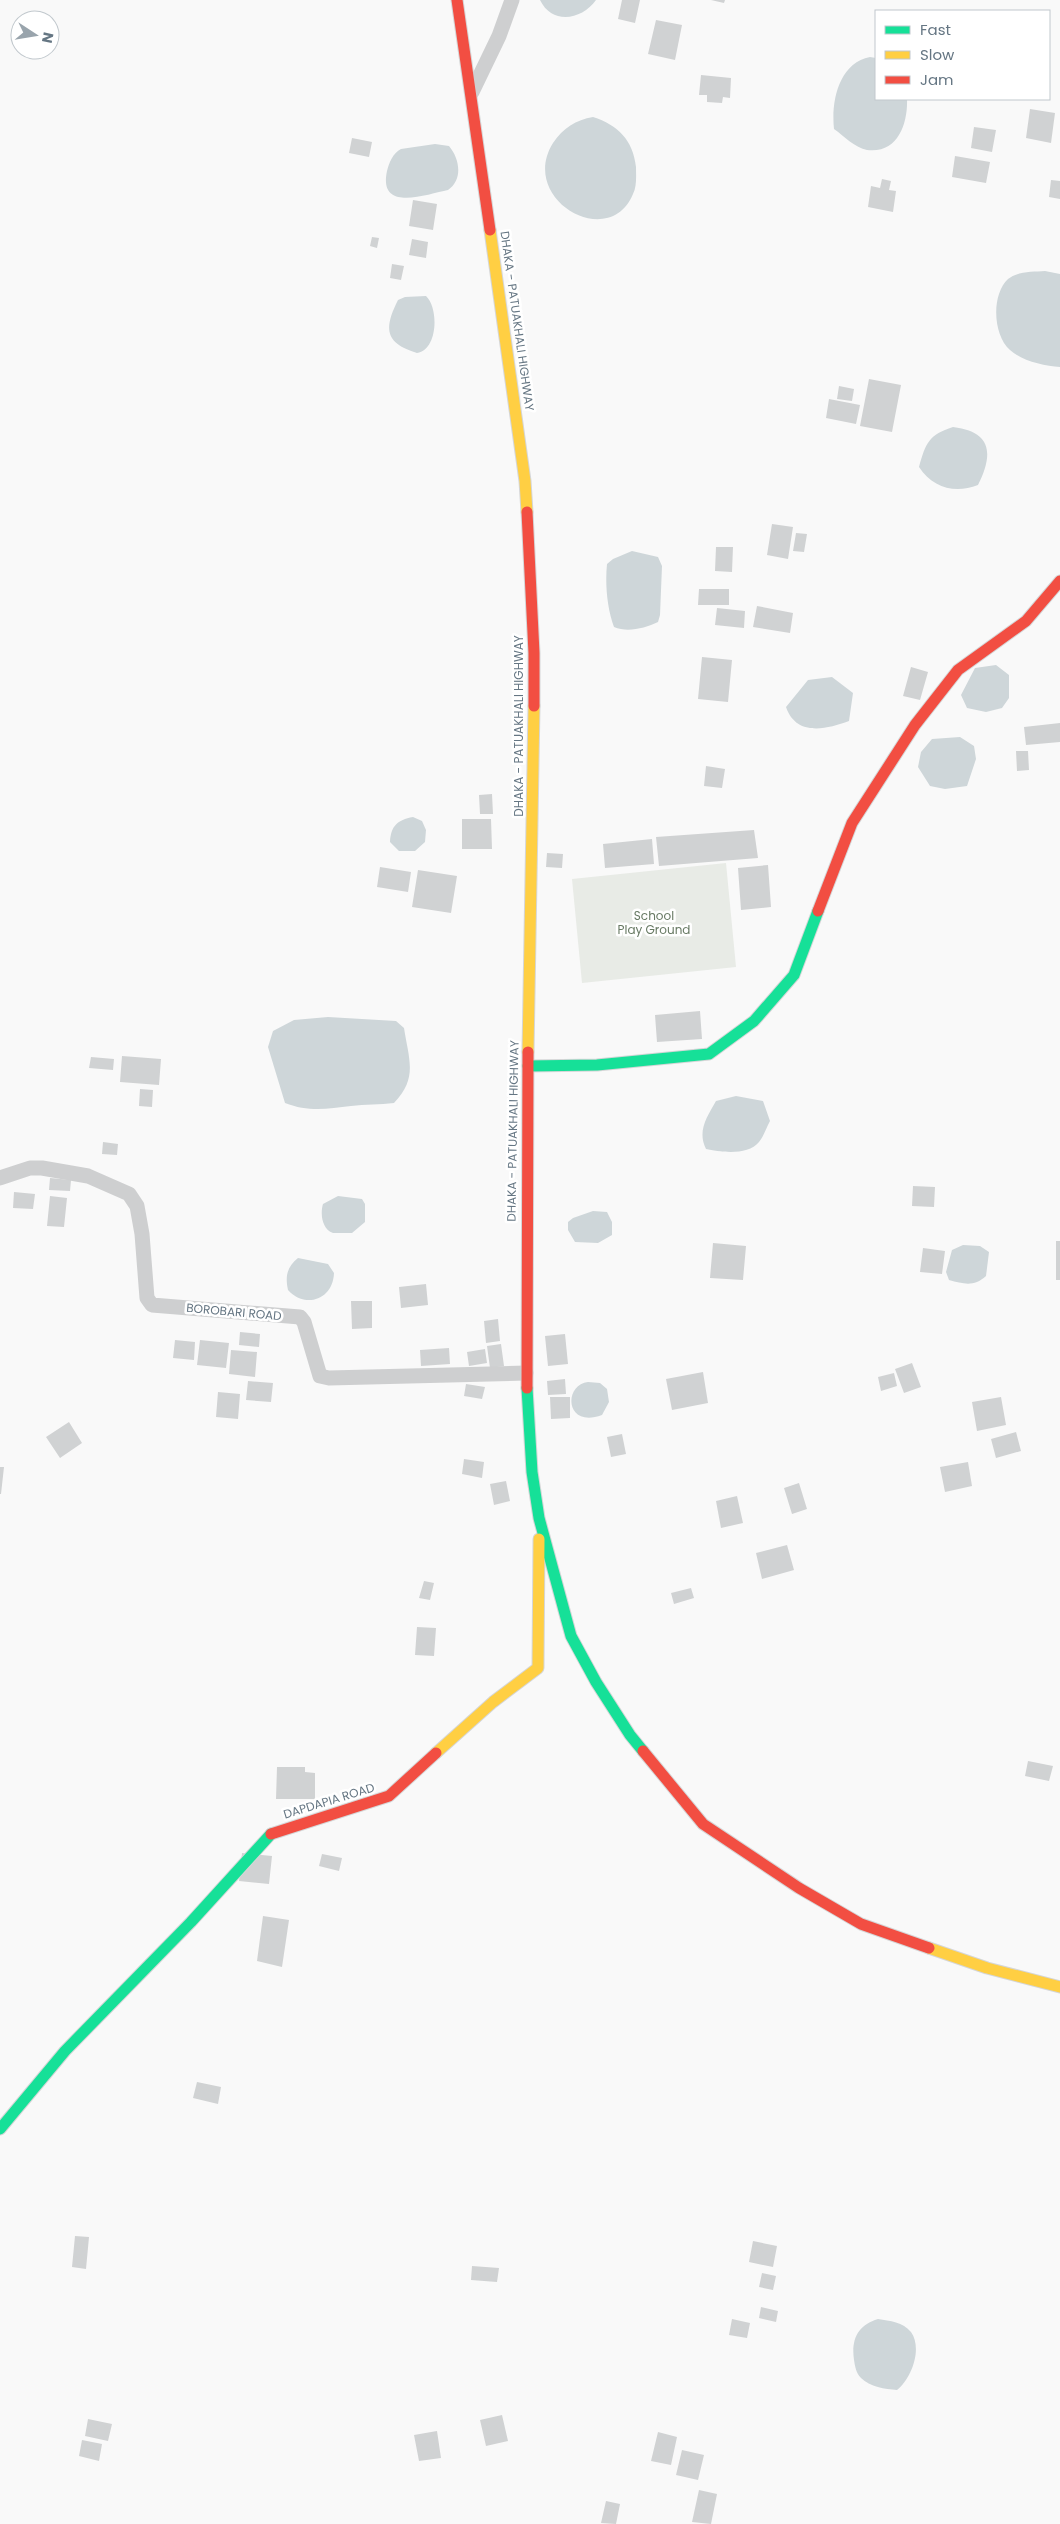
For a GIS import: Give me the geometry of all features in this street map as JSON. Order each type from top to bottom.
[{"type":"main road","name":"DHAKA - PATUAKHALI HIGHWAY","points":[[457,0],[472,93],[525,481],[534,653],[526,1373],[532,1472],[539,1518],[571,1636],[596,1682],[630,1735],[703,1824],[799,1888],[861,1924],[987,1968],[1060,1987]]},
{"type":"main road","points":[[528,1066],[597,1065],[709,1054],[754,1021],[794,975],[852,823],[915,725],[958,670],[1026,621],[1060,581]]},
{"type":"main road","name":"DAPDAPIA ROAD","points":[[0,2129],[65,2051],[191,1922],[273,1832],[390,1796],[493,1702],[538,1668],[539,1518]]},
{"type":"street","points":[[472,93],[499,36],[512,0]]},
{"type":"street","name":"BOROBARI ROAD","points":[[0,1178],[30,1168],[42,1168],[88,1176],[129,1194],[137,1206],[142,1234],[147,1298],[152,1305],[300,1318],[304,1322],[320,1376],[329,1378],[526,1373]]},
{"type":"green space","name":"School Play Ground","points":[[726,863],[736,967],[582,983],[572,879]]},
{"type":"shaded area","points":[[540,0],[596,0],[583,12],[567,17],[552,13],[545,8]]},
{"type":"shaded area","points":[[870,57],[875,58],[875,100],[907,100],[906,118],[899,135],[894,142],[878,150],[867,150],[858,147],[834,129],[834,107],[839,85],[844,75],[859,61]]},
{"type":"shaded area","points":[[593,117],[610,124],[623,135],[632,149],[636,167],[636,184],[633,194],[621,211],[605,218],[588,218],[571,211],[557,199],[547,183],[545,164],[553,143],[570,126],[581,120]]},
{"type":"shaded area","points":[[435,144],[449,146],[456,157],[458,175],[453,186],[448,190],[417,197],[397,197],[390,192],[386,184],[387,171],[396,153],[401,149]]},
{"type":"shaded area","points":[[1045,271],[1060,274],[1060,367],[1034,362],[1015,354],[1004,343],[997,325],[996,315],[999,295],[1008,279],[1021,273]]},
{"type":"shaded area","points":[[426,296],[433,310],[433,337],[424,350],[417,353],[406,349],[393,339],[390,333],[390,319],[398,300],[405,297]]},
{"type":"shaded area","points":[[953,427],[976,434],[986,447],[986,464],[978,485],[961,489],[945,487],[931,480],[919,467],[924,451],[930,441],[939,433]]},
{"type":"shaded area","points":[[632,551],[658,557],[662,566],[660,615],[658,622],[642,628],[625,630],[614,627],[612,620],[607,596],[607,564],[613,559]]},
{"type":"shaded area","points":[[996,665],[1009,675],[1009,698],[1002,708],[986,712],[967,708],[961,695],[975,668]]},
{"type":"shaded area","points":[[832,677],[853,693],[849,721],[821,728],[804,727],[797,723],[786,707],[808,680]]},
{"type":"shaded area","points":[[960,737],[974,746],[976,759],[967,786],[945,789],[930,786],[918,767],[921,752],[932,739]]},
{"type":"shaded area","points":[[413,817],[422,821],[426,830],[425,842],[415,851],[399,851],[390,842],[393,828],[399,822]]},
{"type":"shaded area","points":[[328,1017],[396,1021],[404,1028],[410,1068],[409,1077],[402,1094],[394,1103],[318,1109],[302,1108],[285,1103],[268,1047],[273,1031],[294,1020]]},
{"type":"shaded area","points":[[736,1096],[763,1101],[770,1121],[762,1137],[754,1146],[741,1151],[726,1152],[706,1149],[702,1136],[704,1124],[716,1101]]},
{"type":"shaded area","points":[[338,1196],[362,1199],[365,1204],[365,1222],[352,1233],[333,1233],[324,1225],[322,1217],[323,1204]]},
{"type":"shaded area","points":[[593,1211],[607,1212],[612,1222],[612,1235],[598,1243],[575,1242],[568,1230],[568,1222],[573,1218]]},
{"type":"shaded area","points":[[963,1245],[980,1246],[989,1252],[986,1276],[977,1282],[964,1283],[949,1280],[946,1272],[952,1250]]},
{"type":"shaded area","points":[[298,1258],[328,1264],[334,1273],[329,1290],[317,1299],[302,1299],[288,1290],[288,1272],[291,1265]]},
{"type":"shaded area","points":[[588,1382],[600,1383],[607,1389],[609,1402],[602,1415],[590,1418],[575,1412],[572,1405],[574,1390]]},
{"type":"shaded area","points":[[878,2319],[896,2322],[904,2326],[911,2332],[914,2339],[916,2355],[914,2363],[907,2379],[897,2390],[869,2384],[859,2376],[855,2367],[853,2352],[857,2334],[865,2325]]},
{"type":"building","points":[[622,0],[640,0],[635,23],[618,19]]},
{"type":"building","points":[[711,0],[725,0],[724,3]]},
{"type":"building","points":[[656,20],[682,25],[675,60],[648,54]]},
{"type":"building","points":[[701,75],[731,78],[730,98],[723,97],[722,103],[707,102],[707,95],[699,95]]},
{"type":"building","points":[[1030,109],[1055,113],[1051,143],[1026,138]]},
{"type":"building","points":[[974,127],[996,130],[992,152],[971,148]]},
{"type":"building","points":[[352,138],[372,142],[369,157],[349,153]]},
{"type":"building","points":[[955,156],[990,162],[986,183],[952,177]]},
{"type":"building","points":[[882,179],[891,181],[889,190],[896,191],[893,212],[868,207],[871,186],[880,188]]},
{"type":"building","points":[[1051,180],[1060,181],[1060,199],[1049,197]]},
{"type":"building","points":[[413,200],[437,204],[433,230],[409,226]]},
{"type":"building","points":[[372,237],[379,238],[377,248],[370,246]]},
{"type":"building","points":[[412,239],[428,242],[426,258],[409,255]]},
{"type":"building","points":[[392,264],[404,266],[401,280],[390,278]]},
{"type":"building","points":[[869,379],[901,385],[892,432],[860,426]]},
{"type":"building","points":[[839,386],[854,389],[852,401],[837,399]]},
{"type":"building","points":[[829,399],[860,405],[856,424],[826,418]]},
{"type":"building","points":[[772,524],[793,527],[788,559],[767,555]]},
{"type":"building","points":[[796,533],[807,534],[804,552],[793,551]]},
{"type":"building","points":[[716,547],[733,547],[732,572],[715,571]]},
{"type":"building","points":[[699,589],[729,589],[729,605],[698,605]]},
{"type":"building","points":[[757,606],[793,613],[790,633],[753,627]]},
{"type":"building","points":[[717,608],[745,611],[744,628],[715,625]]},
{"type":"building","points":[[702,657],[732,660],[728,702],[698,699]]},
{"type":"building","points":[[911,667],[928,672],[920,700],[903,696]]},
{"type":"building","points":[[1060,723],[1060,742],[1026,745],[1024,727]]},
{"type":"building","points":[[1016,751],[1028,751],[1029,770],[1017,771]]},
{"type":"building","points":[[706,766],[725,769],[722,788],[704,786]]},
{"type":"building","points":[[492,794],[493,814],[480,814],[479,795]]},
{"type":"building","points":[[462,819],[491,819],[492,849],[462,849]]},
{"type":"building","points":[[754,830],[758,858],[659,866],[656,837]]},
{"type":"building","points":[[652,839],[654,864],[605,868],[603,844]]},
{"type":"building","points":[[547,853],[563,854],[562,868],[546,867]]},
{"type":"building","points":[[768,865],[771,907],[741,910],[738,868]]},
{"type":"building","points":[[380,867],[411,872],[408,892],[377,887]]},
{"type":"building","points":[[418,870],[457,876],[451,913],[412,907]]},
{"type":"building","points":[[700,1011],[702,1039],[657,1042],[655,1015]]},
{"type":"building","points":[[122,1056],[161,1059],[159,1085],[120,1082]]},
{"type":"building","points":[[91,1057],[114,1059],[113,1070],[89,1068]]},
{"type":"building","points":[[140,1089],[153,1090],[152,1107],[139,1106]]},
{"type":"building","points":[[103,1142],[118,1144],[117,1155],[102,1154]]},
{"type":"building","points":[[50,1178],[71,1180],[70,1191],[49,1190]]},
{"type":"building","points":[[913,1186],[935,1187],[934,1207],[912,1206]]},
{"type":"building","points":[[14,1192],[35,1194],[33,1209],[13,1208]]},
{"type":"building","points":[[50,1196],[67,1198],[64,1227],[47,1226]]},
{"type":"building","points":[[1056,1241],[1060,1241],[1060,1280],[1056,1280]]},
{"type":"building","points":[[713,1243],[746,1246],[743,1280],[710,1278]]},
{"type":"building","points":[[923,1248],[945,1251],[942,1274],[920,1272]]},
{"type":"building","points":[[426,1284],[428,1305],[401,1308],[399,1287]]},
{"type":"building","points":[[351,1301],[372,1301],[372,1328],[352,1329]]},
{"type":"building","points":[[498,1319],[500,1341],[486,1343],[484,1321]]},
{"type":"building","points":[[240,1332],[260,1334],[259,1347],[239,1345]]},
{"type":"building","points":[[565,1334],[568,1364],[548,1366],[545,1336]]},
{"type":"building","points":[[175,1340],[195,1342],[194,1360],[173,1358]]},
{"type":"building","points":[[200,1340],[229,1343],[226,1368],[197,1365]]},
{"type":"building","points":[[501,1344],[504,1366],[490,1368],[487,1346]]},
{"type":"building","points":[[449,1348],[450,1364],[421,1366],[420,1350]]},
{"type":"building","points":[[485,1349],[487,1363],[469,1366],[467,1352]]},
{"type":"building","points":[[231,1350],[257,1352],[255,1377],[229,1374]]},
{"type":"building","points":[[912,1363],[921,1387],[904,1393],[895,1369]]},
{"type":"building","points":[[703,1372],[708,1403],[672,1410],[666,1379]]},
{"type":"building","points":[[894,1373],[897,1386],[881,1391],[878,1377]]},
{"type":"building","points":[[565,1379],[566,1394],[548,1395],[547,1381]]},
{"type":"building","points":[[248,1381],[273,1383],[271,1402],[246,1400]]},
{"type":"building","points":[[466,1384],[485,1387],[482,1399],[464,1396]]},
{"type":"building","points":[[218,1392],[240,1394],[238,1419],[216,1417]]},
{"type":"building","points":[[550,1397],[570,1397],[570,1418],[551,1419]]},
{"type":"building","points":[[1001,1397],[1006,1425],[977,1431],[972,1402]]},
{"type":"building","points":[[69,1422],[82,1443],[60,1458],[46,1437]]},
{"type":"building","points":[[1016,1432],[1021,1451],[996,1458],[991,1439]]},
{"type":"building","points":[[622,1434],[626,1454],[611,1457],[607,1437]]},
{"type":"building","points":[[464,1459],[484,1462],[482,1478],[462,1474]]},
{"type":"building","points":[[968,1462],[972,1486],[945,1492],[940,1467]]},
{"type":"building","points":[[0,1467],[4,1467],[1,1494],[0,1494]]},
{"type":"building","points":[[506,1481],[510,1501],[494,1505],[490,1484]]},
{"type":"building","points":[[799,1483],[807,1509],[792,1514],[784,1488]]},
{"type":"building","points":[[737,1496],[743,1523],[721,1528],[716,1501]]},
{"type":"building","points":[[787,1545],[794,1570],[762,1579],[756,1553]]},
{"type":"building","points":[[424,1581],[434,1583],[430,1600],[419,1598]]},
{"type":"building","points":[[691,1588],[694,1598],[674,1604],[671,1593]]},
{"type":"building","points":[[417,1627],[436,1628],[434,1656],[415,1655]]},
{"type":"building","points":[[1028,1761],[1053,1766],[1049,1781],[1025,1776]]},
{"type":"building","points":[[277,1767],[305,1767],[305,1772],[315,1773],[315,1799],[276,1799]]},
{"type":"building","points":[[242,1853],[272,1856],[269,1884],[239,1881]]},
{"type":"building","points":[[322,1854],[342,1858],[339,1871],[319,1866]]},
{"type":"building","points":[[263,1916],[289,1920],[282,1967],[257,1961]]},
{"type":"building","points":[[197,2082],[221,2087],[218,2104],[193,2098]]},
{"type":"building","points":[[75,2236],[89,2237],[86,2269],[72,2267]]},
{"type":"building","points":[[753,2241],[777,2246],[773,2267],[749,2262]]},
{"type":"building","points":[[472,2266],[499,2268],[497,2282],[471,2280]]},
{"type":"building","points":[[762,2273],[776,2276],[773,2290],[759,2287]]},
{"type":"building","points":[[761,2307],[778,2311],[776,2322],[759,2318]]},
{"type":"building","points":[[732,2319],[750,2323],[747,2338],[729,2335]]},
{"type":"building","points":[[502,2415],[508,2441],[486,2446],[480,2420]]},
{"type":"building","points":[[88,2419],[112,2424],[108,2441],[85,2436]]},
{"type":"building","points":[[437,2431],[441,2458],[419,2461],[414,2435]]},
{"type":"building","points":[[658,2432],[677,2437],[671,2465],[651,2461]]},
{"type":"building","points":[[82,2440],[102,2444],[99,2461],[79,2456]]},
{"type":"building","points":[[682,2450],[704,2455],[698,2480],[676,2475]]},
{"type":"building","points":[[699,2490],[717,2494],[711,2524],[692,2522]]},
{"type":"building","points":[[606,2501],[620,2504],[616,2524],[601,2523]]},
{"type":"traffic: fast","points":[[528,1066],[597,1065],[709,1054],[754,1021],[794,975],[818,911]]},
{"type":"traffic: fast","points":[[527,1388],[532,1472],[539,1518],[571,1636],[596,1682],[630,1735],[643,1751]]},
{"type":"traffic: fast","points":[[0,2129],[65,2051],[191,1922],[271,1834]]},
{"type":"traffic: slow","points":[[490,230],[525,481],[527,512]]},
{"type":"traffic: slow","points":[[528,1052],[534,706]]},
{"type":"traffic: slow","points":[[436,1753],[493,1702],[538,1668],[539,1539]]},
{"type":"traffic: slow","points":[[929,1948],[987,1968],[1060,1987]]},
{"type":"traffic: jam","points":[[457,0],[490,230]]},
{"type":"traffic: jam","points":[[527,512],[534,653],[534,706]]},
{"type":"traffic: jam","points":[[818,911],[852,823],[915,725],[958,670],[1026,621],[1060,581]]},
{"type":"traffic: jam","points":[[527,1388],[528,1052]]},
{"type":"traffic: jam","points":[[643,1751],[703,1824],[799,1888],[861,1924],[929,1948]]},
{"type":"traffic: jam","points":[[271,1834],[389,1796],[436,1753]]}]
